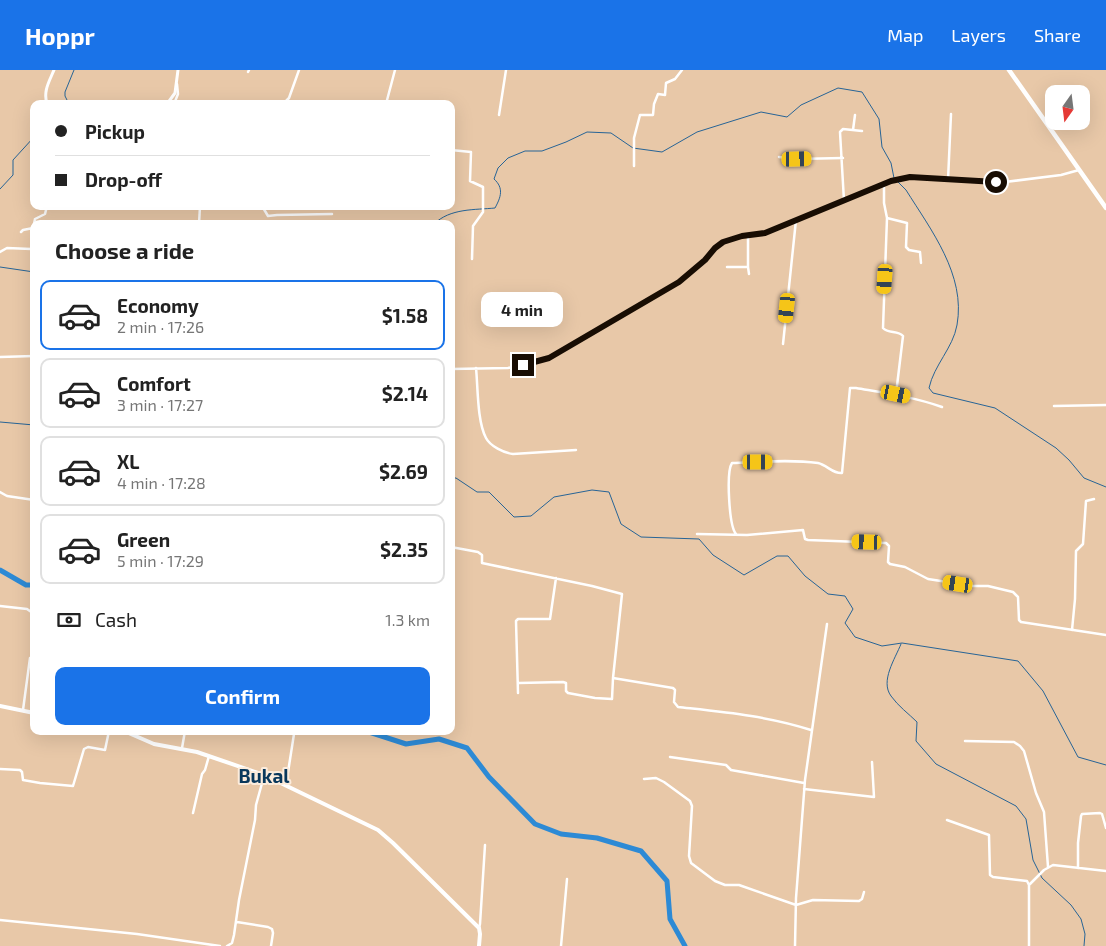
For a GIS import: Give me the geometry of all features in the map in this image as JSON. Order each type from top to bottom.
[{"type":"main road","points":[[1009,70],[1106,208]]},
{"type":"main road","points":[[0,706],[30,712]]},
{"type":"main road","points":[[133,735],[154,744],[182,748],[264,775],[378,830],[394,843],[478,928],[480,946]]},
{"type":"street","points":[[46,100],[46,88],[54,70]]},
{"type":"street","points":[[170,100],[175,93],[178,70]]},
{"type":"street","points":[[287,100],[299,70]]},
{"type":"street","points":[[387,100],[395,70]]},
{"type":"street","points":[[499,116],[506,70]]},
{"type":"street","points":[[634,166],[634,138],[640,114],[653,115],[654,104],[658,94],[665,95],[666,83],[675,79],[682,70]]},
{"type":"street","points":[[176,100],[178,94],[177,83]]},
{"type":"street","points":[[948,180],[951,114]]},
{"type":"street","points":[[854,130],[855,115]]},
{"type":"street","points":[[844,201],[840,132],[843,129],[862,131]]},
{"type":"street","points":[[455,150],[470,152],[470,181],[483,187],[483,212],[472,226],[472,259]]},
{"type":"street","points":[[779,157],[797,159],[842,158]]},
{"type":"street","points":[[455,369],[508,368],[545,360],[679,282],[723,242],[742,236],[765,233],[884,184],[910,177],[1005,182],[1061,176],[1079,170]]},
{"type":"street","points":[[884,184],[884,203],[887,218],[882,326],[884,330],[900,333],[903,336],[896,394]]},
{"type":"street","points":[[35,220],[45,214],[46,210]]},
{"type":"street","points":[[264,210],[268,216],[332,214]]},
{"type":"street","points":[[887,218],[907,223],[906,247],[908,250],[920,252],[921,263]]},
{"type":"street","points":[[783,344],[796,220]]},
{"type":"street","points":[[21,232],[30,229]]},
{"type":"street","points":[[748,236],[749,274]]},
{"type":"street","points":[[0,252],[7,248],[30,249]]},
{"type":"street","points":[[727,267],[748,268]]},
{"type":"street","points":[[0,357],[30,356]]},
{"type":"street","points":[[476,368],[480,415],[486,439],[493,445],[507,453],[513,454],[576,450]]},
{"type":"street","points":[[737,535],[731,522],[730,468],[732,463],[806,462],[823,464],[838,474],[842,473],[850,388],[896,394],[942,407]]},
{"type":"street","points":[[1054,406],[1106,406]]},
{"type":"street","points":[[0,492],[7,496],[30,499]]},
{"type":"street","points":[[1072,630],[1076,551],[1083,544],[1086,502],[1094,499]]},
{"type":"street","points":[[697,534],[737,535],[803,530],[805,539],[808,540],[886,543],[890,546],[888,562],[890,564],[905,567],[928,579],[973,586],[988,586],[1013,592],[1018,597],[1018,620],[1106,635]]},
{"type":"street","points":[[455,548],[478,552],[482,555],[482,563],[622,594],[612,699],[568,693],[566,691],[566,683],[563,682],[518,683]]},
{"type":"street","points":[[518,693],[516,621],[550,619],[556,578]]},
{"type":"street","points":[[0,606],[27,609],[30,611]]},
{"type":"street","points":[[795,946],[804,783],[827,624]]},
{"type":"street","points":[[23,711],[30,658]]},
{"type":"street","points":[[613,678],[673,688],[675,690],[674,702],[678,707],[739,714],[792,724],[811,730]]},
{"type":"street","points":[[0,769],[20,770],[23,780],[73,786],[84,749],[88,747],[104,750],[108,735]]},
{"type":"street","points":[[182,748],[184,735]]},
{"type":"street","points":[[286,785],[294,735]]},
{"type":"street","points":[[965,741],[1014,742],[1024,751],[1036,793],[1044,812],[1048,867]]},
{"type":"street","points":[[193,813],[202,774],[210,756]]},
{"type":"street","points":[[670,757],[726,765],[731,770],[804,783]]},
{"type":"street","points":[[804,789],[874,797],[872,762]]},
{"type":"street","points":[[227,946],[232,942],[234,936],[256,805],[264,775]]},
{"type":"street","points":[[644,779],[656,778],[690,802],[692,806],[691,863],[715,881],[725,885],[739,884],[796,905],[813,900],[858,901],[862,898],[864,892]]},
{"type":"street","points":[[1078,868],[1078,842],[1082,814],[1102,814],[1106,828]]},
{"type":"street","points":[[947,820],[989,835],[990,875],[1027,881],[1030,885]]},
{"type":"street","points":[[478,928],[480,924],[485,845]]},
{"type":"street","points":[[1029,946],[1030,885],[1044,870],[1053,866],[1106,871]]},
{"type":"street","points":[[561,946],[567,879]]},
{"type":"street","points":[[0,920],[137,934],[220,946]]},
{"type":"street","points":[[236,922],[272,929],[271,946]]},
{"type":"waterway","points":[[67,100],[65,92],[74,70]]},
{"type":"waterway","points":[[439,220],[455,212],[495,208],[500,193],[499,186],[494,179],[498,168],[508,158],[525,151],[542,151],[587,132],[611,133],[633,148],[662,152],[697,132],[761,112],[787,117],[801,105],[838,88],[862,92],[879,119],[882,147],[891,163],[894,178]]},
{"type":"waterway","points":[[0,189],[13,175],[13,160],[30,141]]},
{"type":"waterway","points":[[897,181],[906,190],[935,237],[944,254],[956,288],[958,306],[955,333],[931,380],[929,388],[933,393],[995,408],[1056,448],[1084,478],[1106,487]]},
{"type":"waterway","points":[[0,267],[30,271]]},
{"type":"waterway","points":[[0,422],[30,425]]},
{"type":"waterway","points":[[455,478],[477,492],[489,492],[514,517],[531,516],[554,497],[592,490],[609,492],[621,524],[641,537],[699,539],[713,555],[744,575],[777,556],[788,556],[805,576],[828,594],[845,596],[853,609],[845,623],[855,637],[882,646],[902,643],[1018,661],[1043,691],[1078,757],[1106,765]]},
{"type":"waterway","points":[[0,570],[26,585],[30,585]]},
{"type":"waterway","points":[[901,644],[890,670],[887,684],[891,696],[917,722],[916,741],[936,764],[1016,806],[1026,819],[1033,860],[1042,878],[1071,905],[1081,919],[1085,934],[1084,946]]},
{"type":"waterway","points":[[378,735],[406,744],[439,739],[467,748],[489,777],[535,824],[561,834],[597,838],[641,851],[667,881],[670,919],[685,946]]},
{"type":"district","name":"Bukal","points":[[264,776]]},
{"type":"route","points":[[523,365],[549,358],[679,282],[723,242],[742,236],[765,233],[900,178],[996,182]]}]
